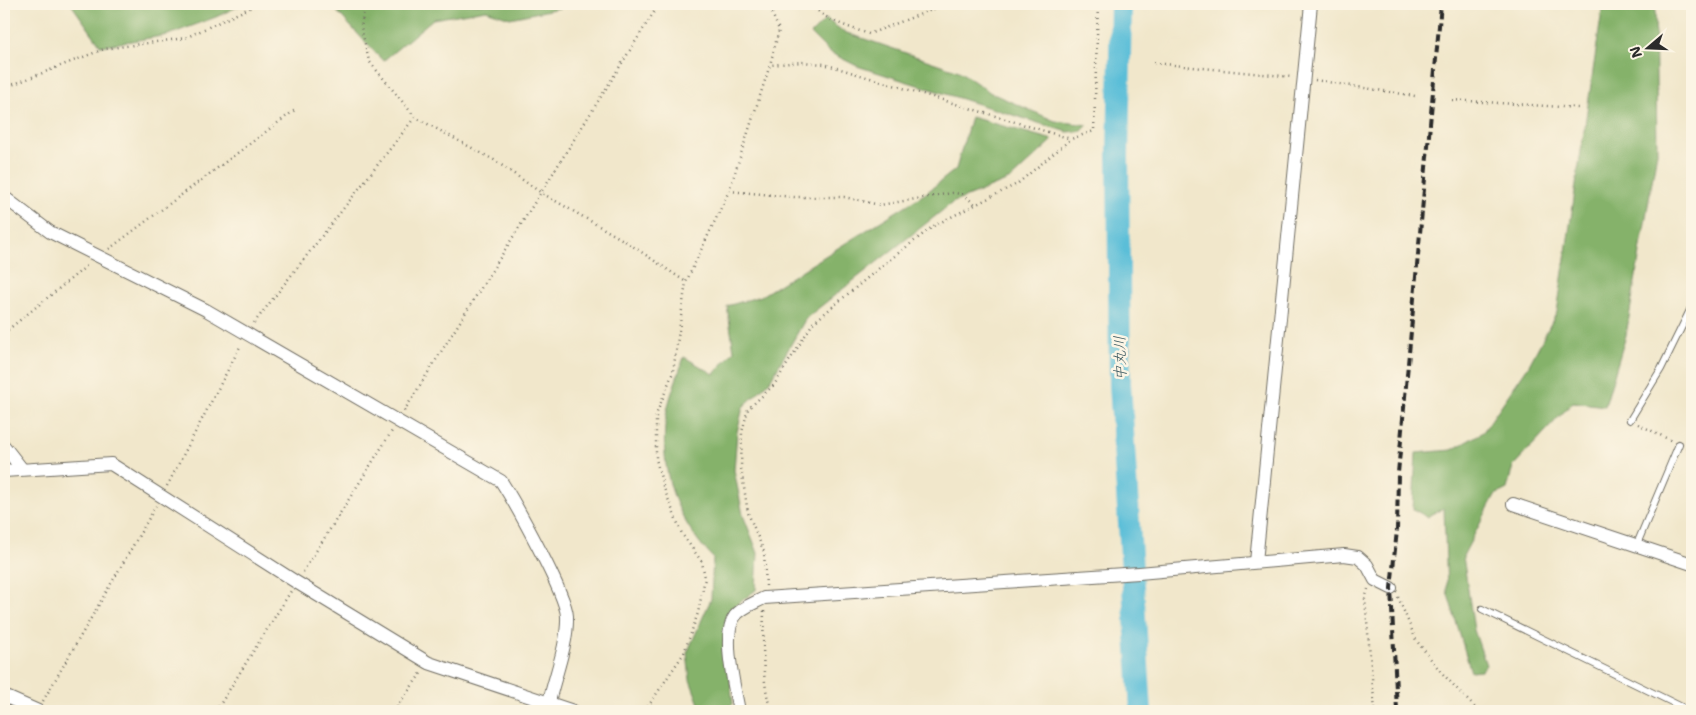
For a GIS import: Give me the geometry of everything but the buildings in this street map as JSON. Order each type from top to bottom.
[{"type":"street","points":[[1256,562],[1312,4]]},
{"type":"street","points":[[4,197],[50,232],[206,310],[502,481],[515,503],[559,592],[567,614],[562,646],[549,702]]},
{"type":"street","points":[[4,446],[22,469]]},
{"type":"street","points":[[4,471],[111,464],[296,582],[429,663],[573,711]]},
{"type":"street","points":[[1513,504],[1692,564]]},
{"type":"street","points":[[739,711],[728,640],[729,627],[735,616],[764,598],[1134,573],[1344,555],[1358,557],[1367,565],[1375,580],[1391,588]]},
{"type":"street","points":[[4,696],[38,711]]},
{"type":"lane","points":[[1630,420],[1661,369],[1692,306]]},
{"type":"lane","points":[[1637,544],[1679,444]]},
{"type":"lane","points":[[1482,608],[1690,711]]},
{"type":"path","points":[[4,88],[104,49],[185,38],[258,4]]},
{"type":"path","points":[[365,4],[361,28],[369,61],[415,117],[494,160],[540,192],[625,241],[686,282]]},
{"type":"path","points":[[216,711],[659,4]]},
{"type":"path","points":[[645,711],[684,653],[698,613],[705,578],[702,562],[682,534],[672,514],[656,459],[656,415],[673,372],[686,282],[729,191],[770,65],[778,30],[768,4]]},
{"type":"path","points":[[812,4],[817,11],[843,25],[869,34],[947,4]]},
{"type":"path","points":[[771,711],[765,690],[763,668],[766,581],[764,552],[748,513],[741,468],[742,432],[748,409],[774,385],[813,324],[935,225],[1017,184],[1071,139],[1094,131],[1098,4]]},
{"type":"path","points":[[770,65],[802,62],[824,64],[1071,139]]},
{"type":"path","points":[[1154,63],[1295,77]]},
{"type":"path","points":[[1313,80],[1415,96]]},
{"type":"path","points":[[1452,100],[1578,108]]},
{"type":"path","points":[[4,332],[99,256],[295,110]]},
{"type":"path","points":[[38,711],[161,497],[246,334],[415,117]]},
{"type":"path","points":[[729,191],[794,197],[844,197],[880,205],[962,194],[975,204]]},
{"type":"path","points":[[1630,420],[1692,450]]},
{"type":"path","points":[[1372,575],[1365,599],[1375,711]]},
{"type":"path","points":[[1391,588],[1399,598],[1416,640],[1440,672],[1478,711]]},
{"type":"path","points":[[394,711],[429,663]]},
{"type":"green space","points":[[71,4],[243,4],[216,17],[168,35],[101,46]]},
{"type":"green space","points":[[330,4],[579,4],[510,18],[486,10],[433,19],[383,61]]},
{"type":"green space","points":[[1603,4],[1655,4],[1657,152],[1626,335],[1605,406],[1573,402],[1513,466],[1507,489],[1495,495],[1463,556],[1474,630],[1486,665],[1481,671],[1471,672],[1447,591],[1444,508],[1427,517],[1413,509],[1416,453],[1452,450],[1483,432],[1529,365],[1557,312]]},
{"type":"green space","points":[[826,19],[844,32],[959,71],[991,93],[1055,121],[1088,125],[1082,131],[1067,132],[857,66],[829,52],[811,34]]},
{"type":"green space","points":[[971,117],[1053,140],[1011,179],[952,203],[806,318],[770,381],[743,407],[737,432],[734,470],[743,515],[758,553],[756,590],[735,606],[724,628],[733,704],[719,711],[699,704],[690,680],[687,653],[711,599],[713,558],[689,527],[673,493],[665,456],[664,436],[667,409],[684,357],[714,374],[734,351],[727,306],[761,296],[926,193],[956,169]]},
{"type":"waterway","name":"中丸川","points":[[1121,4],[1118,156],[1120,384],[1141,711]]},
{"type":"railway","points":[[1397,711],[1391,588],[1397,530],[1398,473],[1441,4]]}]
